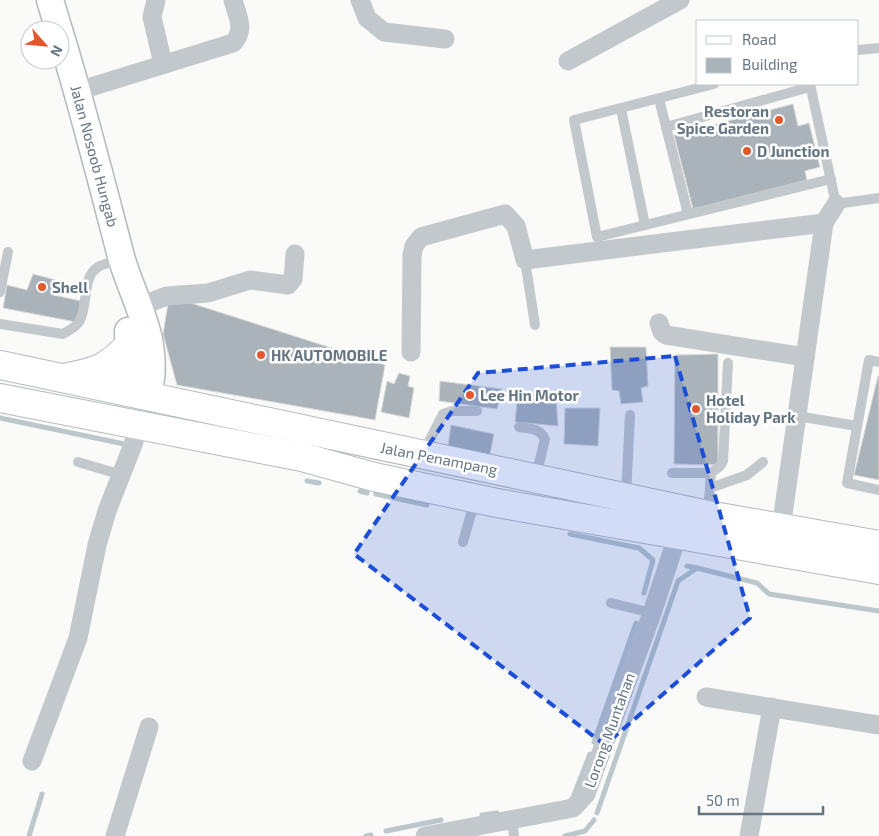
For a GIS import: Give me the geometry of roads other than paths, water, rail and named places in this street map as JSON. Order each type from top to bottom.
[{"type":"main road","name":"Jalan Nosoob Hungab","points":[[50,0],[56,20]]},
{"type":"main road","name":"Jalan Nosoob Hungab","points":[[70,65],[147,350]]},
{"type":"main road","name":"Jalan Nosoob Hungab","points":[[125,270],[146,328],[151,378],[136,403]]},
{"type":"main road","points":[[62,378],[99,370],[116,359],[147,350]]},
{"type":"main road","name":"Jalan Penampang","points":[[0,365],[62,378],[136,403],[422,455],[626,496],[709,502],[781,529],[879,546]]},
{"type":"main road","points":[[0,398],[104,418],[136,403]]},
{"type":"main road","name":"Jalan Penampang","points":[[136,403],[185,436],[302,457],[374,477],[475,499],[879,570]]},
{"type":"street","points":[[156,0],[152,17],[163,64]]},
{"type":"street","points":[[78,91],[234,43],[239,37],[241,27],[233,0]]},
{"type":"street","points":[[360,0],[367,18],[384,32],[445,39]]},
{"type":"street","points":[[568,61],[680,0]]},
{"type":"street","points":[[781,529],[824,223],[836,204]]},
{"type":"street","points":[[411,352],[412,255],[414,246],[421,237],[505,214],[516,226],[525,260],[824,223]]},
{"type":"street","points":[[138,307],[167,296],[208,293],[250,280],[288,285],[293,279],[295,254]]},
{"type":"street","points":[[658,323],[662,332],[666,335],[805,357]]},
{"type":"street","points":[[32,761],[78,638],[97,546],[107,511],[134,442],[136,403]]},
{"type":"street","name":"Lorong Muntahan","points":[[425,836],[513,829],[572,808],[586,794],[652,613],[678,534]]},
{"type":"street","points":[[706,697],[879,725]]},
{"type":"street","points":[[749,836],[772,707]]},
{"type":"street","points":[[115,836],[149,727]]},
{"type":"lane","points":[[859,50],[879,48]]},
{"type":"lane","points":[[710,85],[574,120],[596,237],[830,179]]},
{"type":"lane","points":[[666,127],[810,85],[836,204],[879,198]]},
{"type":"lane","points":[[659,98],[688,214]]},
{"type":"lane","points":[[621,109],[645,225]]},
{"type":"lane","points":[[0,292],[8,252]]},
{"type":"lane","points":[[525,260],[535,325]]},
{"type":"lane","points":[[0,324],[64,334],[79,324],[86,306],[88,281],[93,271],[100,266],[125,270]]},
{"type":"lane","points":[[879,362],[870,360],[847,483],[879,490]]},
{"type":"lane","points":[[709,502],[711,473],[723,460],[728,363]]},
{"type":"lane","points":[[422,455],[443,414],[452,411],[477,411]]},
{"type":"lane","points":[[626,496],[630,414]]},
{"type":"lane","points":[[797,416],[857,426]]},
{"type":"lane","points":[[519,427],[536,430],[542,433],[545,439],[536,477]]},
{"type":"lane","points":[[78,462],[122,475]]},
{"type":"lane","points":[[709,502],[763,462]]},
{"type":"lane","points":[[672,473],[711,473]]},
{"type":"lane","points":[[463,542],[475,499]]},
{"type":"lane","points":[[611,603],[652,613]]},
{"type":"waterway","points":[[0,418],[129,445]]},
{"type":"waterway","points":[[307,481],[319,483]]},
{"type":"waterway","points":[[360,491],[367,493]]},
{"type":"waterway","points":[[376,494],[427,505]]},
{"type":"waterway","points":[[570,534],[639,548],[653,560],[644,593]]},
{"type":"waterway","points":[[687,566],[697,568]]},
{"type":"waterway","points":[[597,813],[678,581],[697,568],[757,583],[769,594],[879,611]]},
{"type":"waterway","points":[[594,742],[636,623]]},
{"type":"waterway","points":[[574,795],[590,754]]},
{"type":"waterway","points":[[29,836],[42,794]]},
{"type":"waterway","points":[[482,815],[497,813]]},
{"type":"waterway","points":[[386,831],[441,820]]},
{"type":"waterway","points":[[565,836],[585,831],[594,820]]},
{"type":"waterway","points":[[366,836],[371,835]]},
{"type":"place","name":"Restoran Spice Garden","points":[[779,120]]},
{"type":"place","name":"D Junction","points":[[747,151]]},
{"type":"place","name":"Shell","points":[[42,287]]},
{"type":"place","name":"HK AUTOMOBILE","points":[[261,355]]},
{"type":"place","name":"Lee Hin Motor","points":[[470,395]]},
{"type":"place","name":"Hotel Holiday Park","points":[[696,409]]}]
